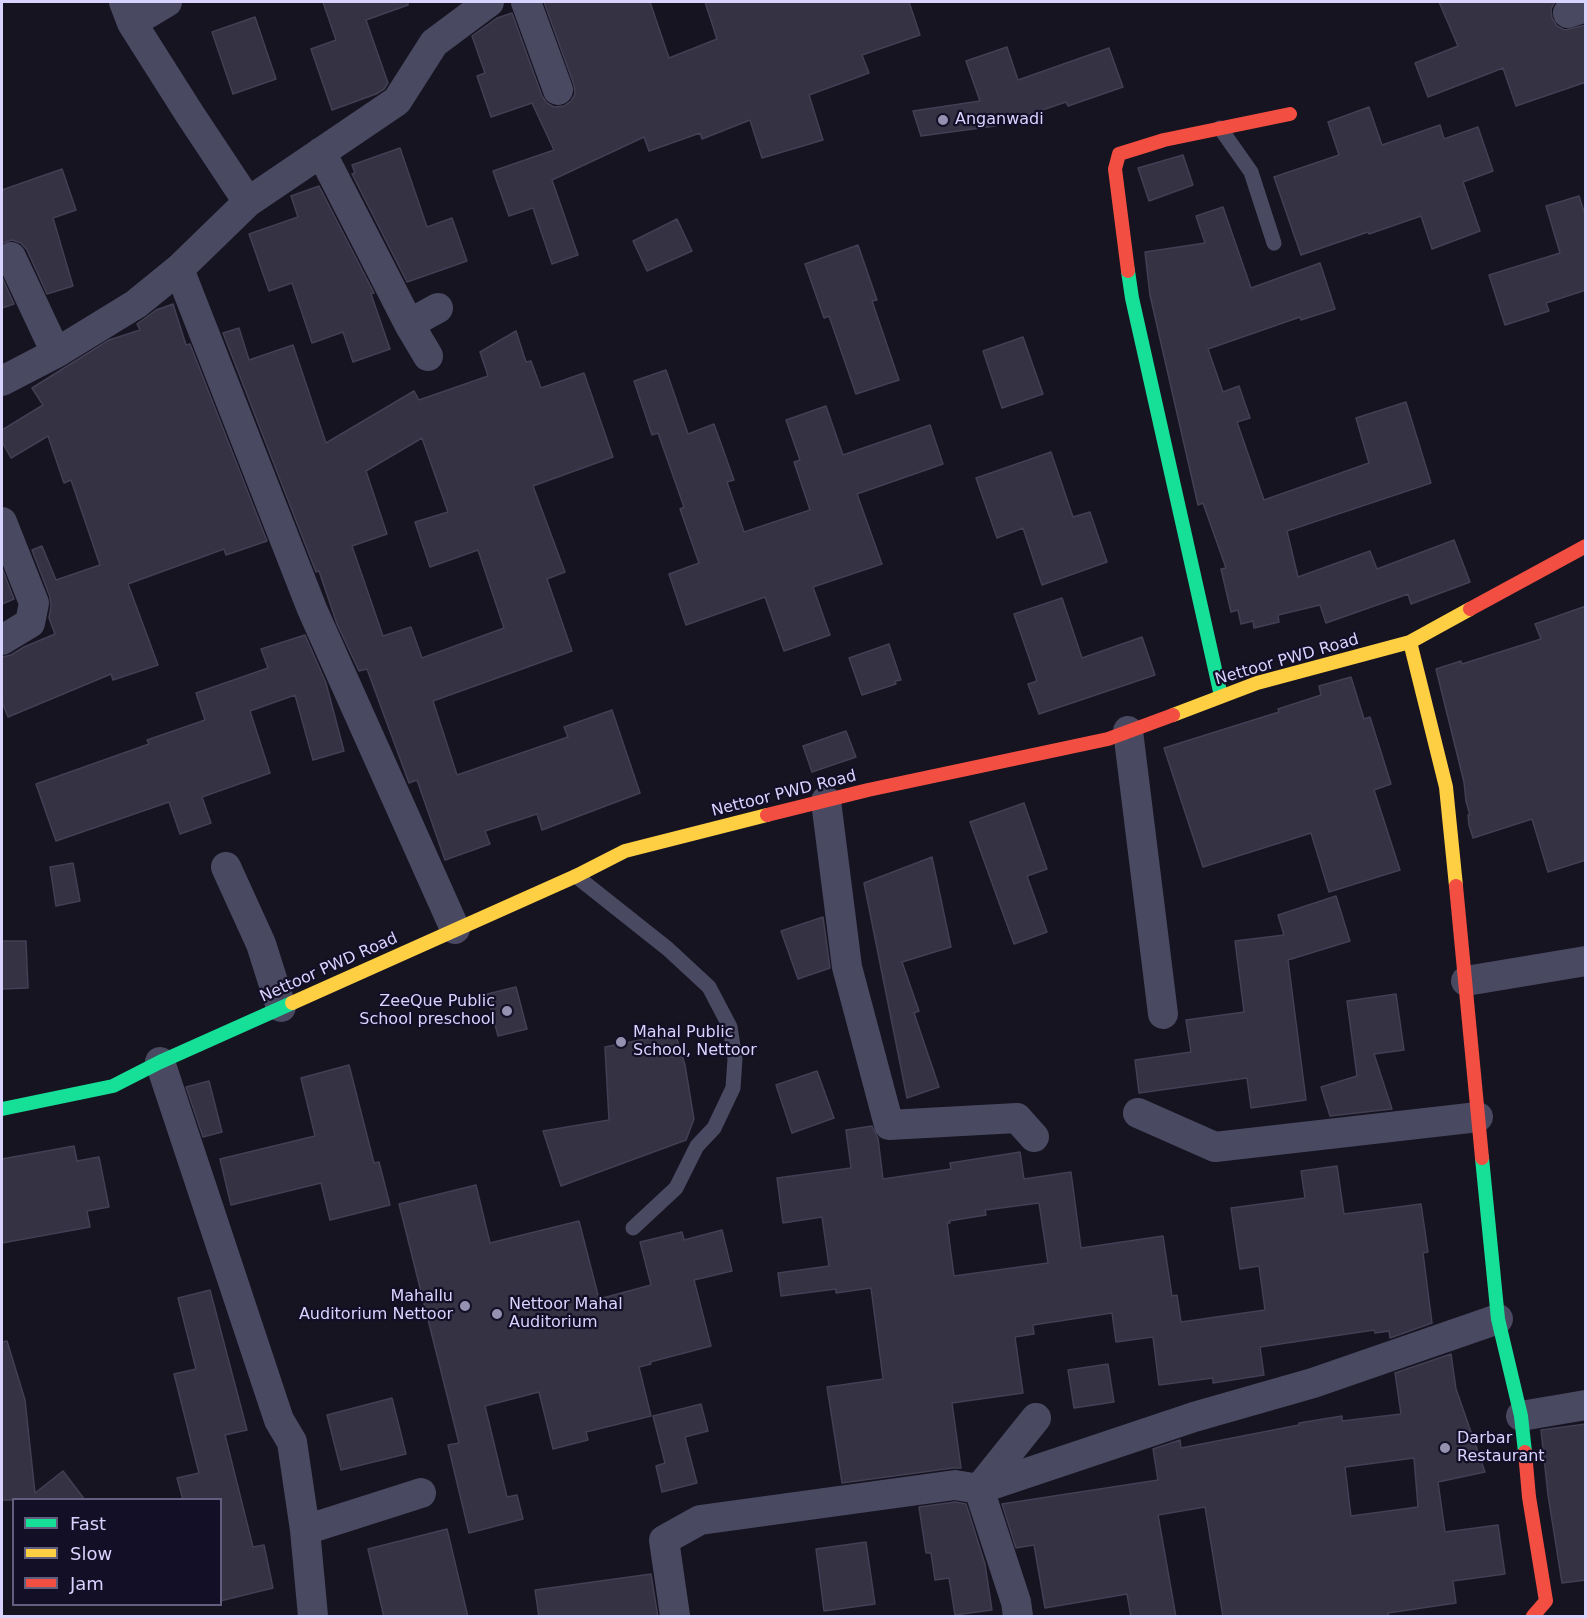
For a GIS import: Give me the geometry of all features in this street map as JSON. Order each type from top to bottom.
[{"type":"street","points":[[168,2],[128,12],[189,113],[248,202]]},
{"type":"street","points":[[2,381],[136,304],[179,269],[248,202],[397,102],[434,43],[489,2]]},
{"type":"street","points":[[525,2],[558,90]]},
{"type":"street","points":[[1221,696],[1132,298],[1115,169],[1119,154],[1164,140],[1290,114]]},
{"type":"street","points":[[321,152],[409,324],[428,356]]},
{"type":"street","points":[[11,257],[56,352]]},
{"type":"street","points":[[179,269],[312,609],[455,930]]},
{"type":"street","points":[[409,324],[438,308]]},
{"type":"street","points":[[2,522],[34,603],[30,623],[2,640]]},
{"type":"street","name":"Nettoor PWD Road","points":[[2,1110],[113,1086],[281,1007],[576,876],[625,851],[868,790],[1108,738],[1257,683],[1410,642],[1586,546]]},
{"type":"street","points":[[1410,642],[1446,787],[1498,1319],[1521,1416],[1529,1497],[1546,1601],[1533,1617]]},
{"type":"street","points":[[1128,731],[1163,1014]]},
{"type":"street","points":[[826,801],[847,967],[889,1125],[1017,1118],[1034,1137]]},
{"type":"street","points":[[226,867],[261,944],[281,1007]]},
{"type":"street","points":[[1466,981],[1586,961]]},
{"type":"street","points":[[160,1062],[279,1420],[292,1442],[313,1617]]},
{"type":"street","points":[[1138,1113],[1215,1147],[1478,1117]]},
{"type":"street","points":[[675,1617],[664,1540],[700,1520],[956,1485],[980,1489],[1194,1417],[1313,1383],[1498,1319]]},
{"type":"street","points":[[1521,1416],[1586,1405]]},
{"type":"street","points":[[980,1489],[1036,1419]]},
{"type":"street","points":[[980,1489],[1016,1602],[1018,1617]]},
{"type":"street","points":[[304,1530],[421,1493]]},
{"type":"lane","points":[[1220,128],[1251,172],[1274,243]]},
{"type":"lane","points":[[576,876],[668,949],[709,987],[730,1027],[735,1059],[733,1088],[714,1128],[697,1146],[676,1188],[633,1228]]},
{"type":"building","points":[[323,2],[408,2],[408,5],[366,20],[388,83],[384,89],[332,110],[311,49],[336,40]]},
{"type":"building","points":[[544,2],[650,2],[669,58],[717,39],[705,2],[909,2],[920,35],[862,55],[869,73],[809,95],[823,140],[762,158],[750,120],[702,139],[700,133],[649,151],[644,137],[552,180],[578,255],[552,264],[533,208],[509,216],[493,171],[554,150],[532,103],[491,117],[477,76],[485,73],[472,36],[497,18],[512,13],[542,96],[554,107],[564,106],[575,94],[574,85]]},
{"type":"building","points":[[1439,2],[1555,2],[1551,9],[1552,18],[1557,26],[1565,30],[1586,25],[1586,82],[1516,106],[1503,68],[1428,97],[1415,63],[1458,46]]},
{"type":"building","points":[[255,17],[276,79],[233,94],[212,32]]},
{"type":"building","points":[[1007,47],[1018,80],[1109,48],[1123,87],[1068,106],[1066,102],[995,126],[921,136],[913,111],[980,101],[966,61]]},
{"type":"building","points":[[1369,107],[1382,145],[1440,125],[1444,139],[1478,127],[1493,171],[1463,182],[1480,231],[1432,249],[1421,216],[1301,255],[1274,177],[1339,155],[1328,122]]},
{"type":"building","points":[[400,148],[427,227],[452,218],[467,261],[407,282],[352,174],[355,173],[352,165]]},
{"type":"building","points":[[1183,155],[1193,185],[1149,201],[1138,168]]},
{"type":"building","points":[[62,169],[76,210],[53,218],[73,286],[47,294],[27,250],[21,243],[12,240],[2,243],[2,190]]},
{"type":"building","points":[[319,186],[374,293],[371,294],[390,349],[353,362],[343,332],[312,343],[292,283],[269,291],[249,234],[298,217],[291,196]]},
{"type":"building","points":[[1579,196],[1586,218],[1586,290],[1546,303],[1549,311],[1505,325],[1489,275],[1560,253],[1546,206]]},
{"type":"building","points":[[1223,207],[1251,288],[1320,263],[1335,309],[1301,320],[1300,317],[1208,349],[1223,392],[1239,386],[1250,418],[1237,422],[1264,500],[1369,463],[1356,418],[1406,402],[1431,483],[1287,531],[1298,577],[1370,551],[1377,569],[1454,540],[1470,582],[1411,604],[1408,594],[1326,623],[1320,605],[1278,615],[1279,622],[1254,628],[1253,621],[1241,624],[1238,610],[1231,612],[1221,569],[1226,568],[1203,503],[1198,505],[1150,295],[1145,252],[1205,243],[1196,216]]},
{"type":"building","points":[[677,219],[692,251],[647,271],[633,241]]},
{"type":"building","points":[[858,245],[877,300],[872,301],[899,380],[856,394],[829,316],[824,318],[805,264]]},
{"type":"building","points":[[2,277],[14,304],[2,308]]},
{"type":"building","points":[[173,304],[186,345],[190,344],[267,541],[226,555],[224,549],[128,584],[158,665],[113,680],[111,674],[8,717],[2,702],[2,657],[55,634],[49,618],[50,597],[32,550],[42,546],[56,580],[100,565],[71,480],[64,483],[48,436],[11,458],[2,442],[2,430],[43,405],[32,388],[109,340],[140,330],[137,324],[156,310]]},
{"type":"building","points":[[239,328],[249,360],[293,345],[326,443],[414,391],[419,400],[488,376],[480,352],[516,331],[526,362],[531,361],[541,388],[584,373],[613,457],[533,486],[565,572],[547,579],[572,651],[433,701],[457,775],[568,737],[564,727],[612,710],[640,793],[542,830],[537,814],[485,831],[490,844],[445,860],[417,780],[409,783],[367,669],[359,671],[337,624],[319,571],[316,572],[223,333]],"holes":[[[422,438],[448,512],[415,522],[430,567],[478,550],[504,628],[422,658],[411,627],[383,636],[352,546],[387,534],[366,471]]]},
{"type":"building","points":[[1023,337],[1043,394],[1002,408],[983,351]]},
{"type":"building","points":[[666,370],[688,434],[714,424],[734,480],[727,482],[744,532],[810,510],[794,462],[800,460],[786,420],[826,406],[843,455],[930,425],[943,464],[857,494],[882,564],[813,587],[830,635],[784,651],[765,597],[686,625],[669,574],[699,563],[680,509],[684,507],[658,433],[652,435],[634,381]]},
{"type":"building","points":[[1051,452],[1073,517],[1090,512],[1107,562],[1042,585],[1023,528],[997,538],[976,478]]},
{"type":"building","points":[[2,568],[14,599],[2,604]]},
{"type":"building","points":[[1062,598],[1082,658],[1142,637],[1155,675],[1039,714],[1028,684],[1037,681],[1014,614]]},
{"type":"building","points":[[1586,606],[1586,860],[1548,872],[1532,819],[1473,838],[1469,825],[1468,815],[1470,815],[1464,782],[1436,669],[1461,661],[1462,664],[1541,639],[1535,624]]},
{"type":"building","points":[[305,635],[326,683],[344,751],[313,760],[295,695],[250,711],[270,773],[202,797],[211,823],[180,834],[169,802],[56,841],[36,784],[149,744],[147,740],[205,720],[196,693],[268,668],[261,649]]},
{"type":"building","points":[[889,644],[901,680],[895,681],[896,684],[862,695],[849,658]]},
{"type":"building","points":[[1351,677],[1364,719],[1370,717],[1391,784],[1374,790],[1400,870],[1329,892],[1311,833],[1203,867],[1164,748],[1279,712],[1278,709],[1321,695],[1319,686]]},
{"type":"building","points":[[846,731],[856,757],[812,772],[803,746]]},
{"type":"building","points":[[1024,803],[1047,869],[1027,876],[1047,932],[1014,944],[970,822]]},
{"type":"building","points":[[932,857],[951,947],[902,962],[919,1011],[914,1013],[939,1087],[907,1098],[864,883]]},
{"type":"building","points":[[73,863],[80,901],[56,906],[50,867]]},
{"type":"building","points":[[1336,896],[1350,941],[1288,960],[1306,1100],[1251,1108],[1247,1078],[1139,1093],[1135,1060],[1191,1052],[1186,1020],[1244,1012],[1235,941],[1284,935],[1278,915]]},
{"type":"building","points":[[823,917],[830,968],[798,979],[781,931]]},
{"type":"building","points":[[2,941],[26,941],[28,988],[2,989]]},
{"type":"building","name":"ZeeQue Public School preschool","points":[[516,987],[527,1029],[498,1036],[487,994]]},
{"type":"building","points":[[1396,994],[1404,1050],[1374,1054],[1392,1109],[1330,1116],[1321,1087],[1357,1076],[1347,1001]]},
{"type":"building","points":[[675,1033],[685,1065],[694,1119],[686,1140],[561,1186],[543,1131],[609,1120],[605,1047]]},
{"type":"building","points":[[349,1065],[374,1163],[379,1162],[390,1205],[330,1220],[321,1183],[231,1205],[220,1159],[315,1136],[301,1078]]},
{"type":"building","points":[[817,1071],[834,1118],[792,1133],[776,1085]]},
{"type":"building","points":[[209,1081],[222,1132],[203,1137],[186,1087]]},
{"type":"building","points":[[872,1126],[878,1138],[883,1179],[951,1169],[950,1163],[1020,1152],[1024,1179],[1071,1172],[1081,1248],[1163,1236],[1172,1296],[1177,1295],[1181,1322],[1265,1310],[1259,1266],[1240,1269],[1231,1208],[1305,1198],[1301,1171],[1337,1166],[1344,1214],[1421,1204],[1428,1252],[1423,1253],[1432,1323],[1390,1338],[1389,1331],[1375,1333],[1374,1330],[1260,1347],[1264,1375],[1213,1383],[1213,1378],[1159,1385],[1153,1337],[1116,1342],[1112,1313],[1033,1325],[1034,1334],[1015,1337],[1023,1393],[952,1403],[961,1468],[842,1483],[827,1387],[883,1379],[871,1288],[836,1293],[836,1289],[781,1296],[778,1273],[829,1266],[822,1217],[783,1223],[777,1178],[851,1168],[846,1130]],"holes":[[[1039,1203],[1048,1263],[954,1276],[947,1223],[986,1215],[985,1210]]]},
{"type":"building","points":[[74,1146],[77,1161],[99,1157],[109,1207],[87,1211],[90,1227],[2,1243],[2,1159]]},
{"type":"building","points":[[476,1185],[490,1243],[579,1221],[599,1299],[651,1285],[640,1242],[682,1232],[684,1240],[722,1230],[732,1271],[694,1280],[711,1346],[639,1367],[651,1416],[586,1432],[588,1440],[553,1449],[539,1392],[485,1406],[507,1497],[517,1495],[523,1519],[469,1533],[448,1445],[459,1443],[399,1204]]},
{"type":"building","points":[[210,1290],[247,1430],[225,1435],[253,1547],[264,1545],[273,1588],[222,1601],[222,1498],[182,1498],[177,1478],[199,1473],[174,1374],[196,1369],[178,1298]]},
{"type":"building","points":[[7,1341],[25,1400],[35,1493],[63,1471],[83,1498],[2,1500],[2,1342]]},
{"type":"building","points":[[1451,1354],[1456,1389],[1485,1472],[1438,1482],[1445,1532],[1498,1525],[1505,1574],[1453,1581],[1456,1603],[1388,1613],[1389,1617],[1223,1617],[1205,1507],[1158,1515],[1176,1617],[1131,1617],[1127,1594],[1045,1608],[1034,1545],[1016,1548],[1002,1504],[1158,1480],[1153,1449],[1180,1440],[1181,1448],[1342,1416],[1342,1421],[1401,1414],[1395,1373]],"holes":[[[1414,1458],[1418,1507],[1351,1516],[1345,1467]]]},
{"type":"building","points":[[1108,1364],[1114,1402],[1074,1408],[1068,1370]]},
{"type":"building","points":[[392,1398],[406,1454],[341,1470],[327,1415]]},
{"type":"building","points":[[701,1404],[708,1431],[685,1437],[697,1483],[662,1492],[656,1466],[665,1463],[653,1416]]},
{"type":"building","points":[[1586,1424],[1586,1580],[1562,1583],[1548,1495],[1541,1430]]},
{"type":"building","points":[[955,1502],[966,1504],[985,1564],[992,1610],[955,1615],[949,1578],[935,1580],[931,1553],[926,1553],[919,1507]]},
{"type":"building","points":[[447,1529],[468,1617],[384,1617],[368,1549]]},
{"type":"building","points":[[866,1542],[875,1604],[824,1611],[816,1549]]},
{"type":"building","points":[[651,1574],[658,1617],[539,1617],[535,1590]]},
{"type":"traffic: fast","points":[[1128,271],[1132,298],[1221,696]]},
{"type":"traffic: fast","points":[[2,1109],[113,1086],[160,1062],[292,1003]]},
{"type":"traffic: fast","points":[[1482,1158],[1498,1319],[1521,1416],[1525,1452]]},
{"type":"traffic: slow","points":[[1173,715],[1257,683],[1410,642],[1470,609]]},
{"type":"traffic: slow","points":[[1410,642],[1446,787],[1456,886]]},
{"type":"traffic: slow","points":[[292,1003],[576,876],[625,851],[767,815]]},
{"type":"traffic: jam","points":[[1128,271],[1115,169],[1119,154],[1164,140],[1290,114]]},
{"type":"traffic: jam","points":[[1470,609],[1586,546]]},
{"type":"traffic: jam","points":[[767,815],[868,790],[1108,739],[1173,715]]},
{"type":"traffic: jam","points":[[1456,886],[1482,1158]]},
{"type":"traffic: jam","points":[[1525,1452],[1529,1497],[1546,1601],[1533,1616]]},
{"type":"place","name":"Anganwadi","points":[[943,120]]},
{"type":"place","name":"ZeeQue Public School preschool","points":[[507,1011]]},
{"type":"place","name":"Mahal Public School, Nettoor","points":[[621,1042]]},
{"type":"place","name":"Mahallu Auditorium Nettoor","points":[[465,1306]]},
{"type":"place","name":"Nettoor Mahal Auditorium","points":[[497,1314]]},
{"type":"place","name":"Darbar Restaurant","points":[[1445,1448]]}]
